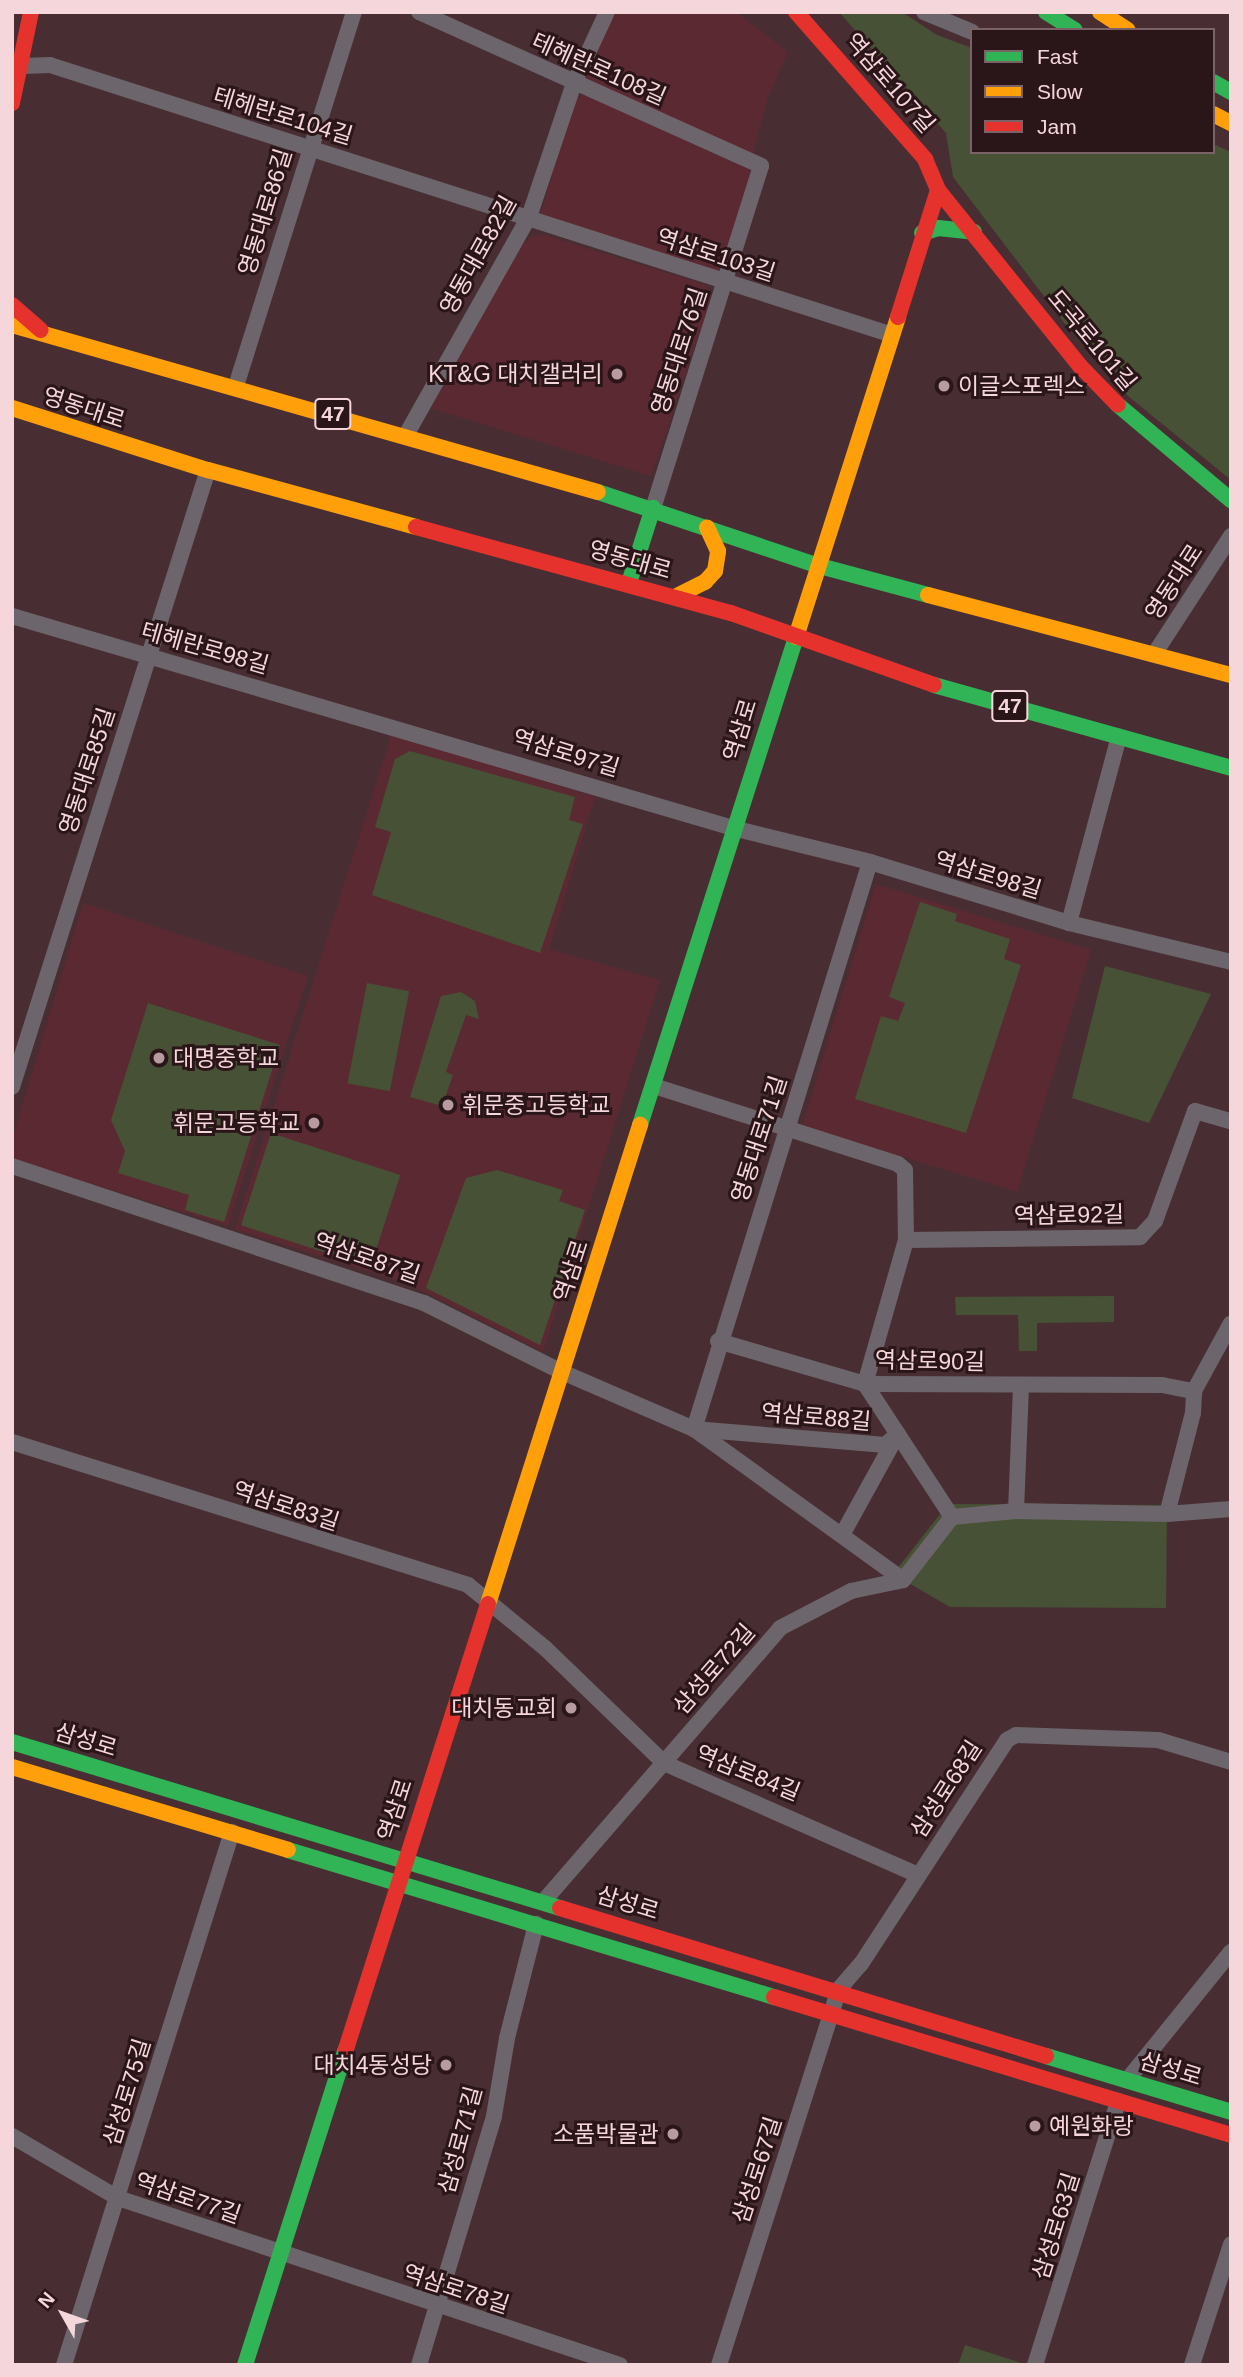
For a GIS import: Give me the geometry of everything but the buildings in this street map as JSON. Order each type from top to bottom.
[{"type":"main road","points":[[12,103],[23,66],[32,12]]},
{"type":"main road","name":"역삼로107길","points":[[796,12],[925,159],[938,190]]},
{"type":"main road","points":[[1046,12],[1072,28]]},
{"type":"main road","points":[[1100,12],[1125,28]]},
{"type":"main road","points":[[1215,83],[1231,92]]},
{"type":"main road","points":[[1215,115],[1231,123]]},
{"type":"main road","name":"도곡로101길","points":[[938,190],[1108,395],[1135,423],[1231,500]]},
{"type":"main road","name":"역삼로","points":[[245,2365],[404,1857],[654,1086],[791,639],[938,190]]},
{"type":"main road","points":[[922,233],[938,228],[974,232]]},
{"type":"main road","points":[[12,305],[44,333]]},
{"type":"main road","name":"영동대로","points":[[12,325],[406,435],[653,508],[816,565],[1231,675]]},
{"type":"main road","name":"영동대로","points":[[12,408],[208,471],[629,583],[731,613],[791,639],[1231,768]]},
{"type":"main road","points":[[629,583],[653,508]]},
{"type":"main road","points":[[675,597],[705,582],[715,571],[718,551],[707,527]]},
{"type":"main road","name":"삼성로","points":[[12,1742],[839,1989],[1231,2112]]},
{"type":"main road","name":"삼성로","points":[[12,1767],[1231,2135]]},
{"type":"main road","points":[[810,2008],[818,1983]]},
{"type":"main road","points":[[852,2021],[859,1996]]},
{"type":"street","name":"영동대로86길","points":[[236,387],[308,148],[354,12]]},
{"type":"street","name":"테헤란로108길","points":[[419,12],[761,166]]},
{"type":"street","name":"영동대로82길","points":[[406,435],[529,217],[574,83],[607,12]]},
{"type":"street","points":[[924,12],[970,31]]},
{"type":"street","name":"테헤란로104길","points":[[23,66],[50,65],[529,217]]},
{"type":"street","name":"영동대로76길","points":[[653,508],[761,166]]},
{"type":"street","name":"역삼로103길","points":[[529,217],[725,283],[890,334]]},
{"type":"street","name":"영동대로85길","points":[[12,1087],[208,471]]},
{"type":"street","name":"영동대로","points":[[1155,653],[1231,536]]},
{"type":"street","name":"테헤란로98길","points":[[12,615],[386,723]]},
{"type":"street","name":"역삼로97길","points":[[386,723],[733,828]]},
{"type":"street","points":[[1069,923],[1119,737]]},
{"type":"street","name":"역삼로98길","points":[[733,828],[870,862],[1069,923],[1231,962]]},
{"type":"street","name":"영동대로71길","points":[[694,1429],[718,1341],[870,862]]},
{"type":"street","points":[[654,1086],[898,1164],[905,1170],[906,1240],[865,1384],[952,1517]]},
{"type":"street","name":"역삼로92길","points":[[906,1240],[1140,1237],[1155,1221],[1195,1111],[1231,1121]]},
{"type":"street","name":"역삼로87길","points":[[12,1166],[405,1294],[562,1372]]},
{"type":"street","points":[[1167,1514],[1193,1413],[1194,1391],[1231,1323]]},
{"type":"street","name":"역삼로90길","points":[[718,1341],[865,1384],[1162,1385],[1194,1391]]},
{"type":"street","name":"역삼로88길","points":[[562,1372],[694,1429],[903,1580]]},
{"type":"street","points":[[1016,1511],[1021,1385]]},
{"type":"street","name":"역삼로88길","points":[[694,1429],[885,1446],[898,1434]]},
{"type":"street","name":"역삼로88길","points":[[842,1535],[898,1434]]},
{"type":"street","name":"역삼로83길","points":[[12,1442],[468,1585],[488,1601]]},
{"type":"street","points":[[903,1580],[952,1517],[1016,1511],[1167,1514],[1231,1509]]},
{"type":"street","name":"삼성로72길","points":[[543,1902],[780,1628],[851,1591],[903,1580]]},
{"type":"street","name":"역삼로84길","points":[[488,1601],[545,1648],[664,1763],[918,1875]]},
{"type":"street","name":"삼성로68길","points":[[839,1989],[861,1964],[1007,1740],[1016,1735],[1158,1740],[1231,1762]]},
{"type":"street","name":"삼성로75길","points":[[64,2365],[232,1832]]},
{"type":"street","name":"삼성로71길","points":[[419,2365],[494,2116],[507,2038],[536,1924]]},
{"type":"street","points":[[1128,2079],[1231,1952]]},
{"type":"street","name":"삼성로67길","points":[[719,2365],[839,1989]]},
{"type":"street","name":"삼성로63길","points":[[1035,2365],[1118,2101]]},
{"type":"street","name":"역삼로77길","points":[[12,2136],[118,2198],[279,2254]]},
{"type":"street","points":[[1192,2365],[1231,2244]]},
{"type":"street","name":"역삼로78길","points":[[279,2254],[435,2307],[620,2365]]},
{"type":"shaded area","points":[[615,12],[736,12],[788,52],[768,98],[752,156],[589,84],[586,75]]},
{"type":"shaded area","points":[[584,94],[748,166],[752,182],[725,268],[715,273],[540,215],[575,100]]},
{"type":"shaded area","points":[[544,235],[706,285],[712,295],[651,476],[427,407],[519,248],[532,236]]},
{"type":"shaded area","name":"휘문중고등학교","points":[[392,733],[595,797],[549,949],[660,980],[543,1352],[411,1285],[235,1229]]},
{"type":"shaded area","points":[[876,884],[1091,950],[1017,1192],[802,1126]]},
{"type":"shaded area","name":"대명중학교","points":[[83,903],[308,976],[228,1226],[12,1159],[12,1140]]},
{"type":"green space","points":[[839,12],[902,12],[937,35],[970,47],[970,154],[1215,154],[1215,145],[1231,152],[1231,480],[1128,396],[1069,329],[953,177],[946,133]]},
{"type":"green space","points":[[410,751],[575,797],[569,820],[583,824],[540,953],[372,895],[391,832],[375,827],[395,759]]},
{"type":"green space","points":[[920,902],[957,914],[955,921],[1010,939],[1004,959],[1021,965],[966,1133],[855,1099],[881,1016],[898,1021],[905,1003],[889,997]]},
{"type":"green space","points":[[1105,966],[1211,994],[1149,1123],[1072,1098]]},
{"type":"green space","points":[[367,983],[409,991],[390,1091],[348,1083]]},
{"type":"green space","points":[[461,992],[475,1001],[479,1019],[466,1015],[446,1072],[453,1075],[442,1106],[410,1097],[441,996]]},
{"type":"green space","points":[[148,1003],[280,1045],[224,1222],[185,1210],[189,1195],[118,1173],[125,1151],[111,1120]]},
{"type":"green space","points":[[271,1133],[400,1175],[370,1267],[241,1225]]},
{"type":"green space","points":[[497,1170],[563,1190],[559,1201],[585,1210],[540,1345],[426,1288],[466,1178]]},
{"type":"green space","points":[[1114,1296],[1114,1322],[1037,1323],[1037,1351],[1019,1351],[1018,1315],[956,1315],[955,1297]]},
{"type":"green space","points":[[948,1504],[1167,1505],[1166,1608],[950,1607],[893,1574]]},
{"type":"green space","points":[[965,2345],[1028,2365],[958,2365]]},
{"type":"traffic: fast","points":[[1046,12],[1072,28]]},
{"type":"traffic: fast","points":[[1215,83],[1231,92]]},
{"type":"traffic: fast","points":[[922,233],[938,228],[974,232]]},
{"type":"traffic: fast","points":[[1118,405],[1231,500]]},
{"type":"traffic: fast","points":[[598,492],[816,565],[928,595]]},
{"type":"traffic: fast","points":[[629,583],[653,508]]},
{"type":"traffic: fast","points":[[640,1125],[796,637]]},
{"type":"traffic: fast","points":[[934,685],[1231,768]]},
{"type":"traffic: fast","points":[[12,1742],[560,1908]]},
{"type":"traffic: fast","points":[[288,1850],[774,1997]]},
{"type":"traffic: fast","points":[[245,2365],[346,2049]]},
{"type":"traffic: fast","points":[[1046,2056],[1231,2112]]},
{"type":"traffic: slow","points":[[1100,12],[1125,28]]},
{"type":"traffic: slow","points":[[1215,115],[1231,123]]},
{"type":"traffic: slow","points":[[796,637],[898,317]]},
{"type":"traffic: slow","points":[[12,325],[598,492]]},
{"type":"traffic: slow","points":[[12,408],[208,470],[416,527]]},
{"type":"traffic: slow","points":[[675,597],[705,582],[715,571],[718,551],[707,527]]},
{"type":"traffic: slow","points":[[928,595],[1231,675]]},
{"type":"traffic: slow","points":[[488,1604],[640,1125]]},
{"type":"traffic: slow","points":[[12,1767],[288,1850]]},
{"type":"traffic: jam","points":[[12,103],[31,12]]},
{"type":"traffic: jam","points":[[796,12],[925,159],[938,190],[1080,366],[1118,405]]},
{"type":"traffic: jam","points":[[898,317],[938,190]]},
{"type":"traffic: jam","points":[[12,305],[41,330]]},
{"type":"traffic: jam","points":[[416,527],[731,613],[934,685]]},
{"type":"traffic: jam","points":[[346,2049],[488,1604]]},
{"type":"traffic: jam","points":[[560,1908],[1046,2056]]},
{"type":"traffic: jam","points":[[774,1997],[1231,2135]]},
{"type":"place","name":"KT&G 대치갤러리","points":[[617,374]]},
{"type":"place","name":"이글스포렉스","points":[[944,386]]},
{"type":"place","name":"대명중학교","points":[[159,1058]]},
{"type":"place","name":"휘문중고등학교","points":[[448,1105]]},
{"type":"place","name":"휘문고등학교","points":[[314,1123]]},
{"type":"place","name":"대치동교회","points":[[571,1708]]},
{"type":"place","name":"대치4동성당","points":[[446,2065]]},
{"type":"place","name":"예원화랑","points":[[1035,2126]]},
{"type":"place","name":"소품박물관","points":[[673,2134]]}]
